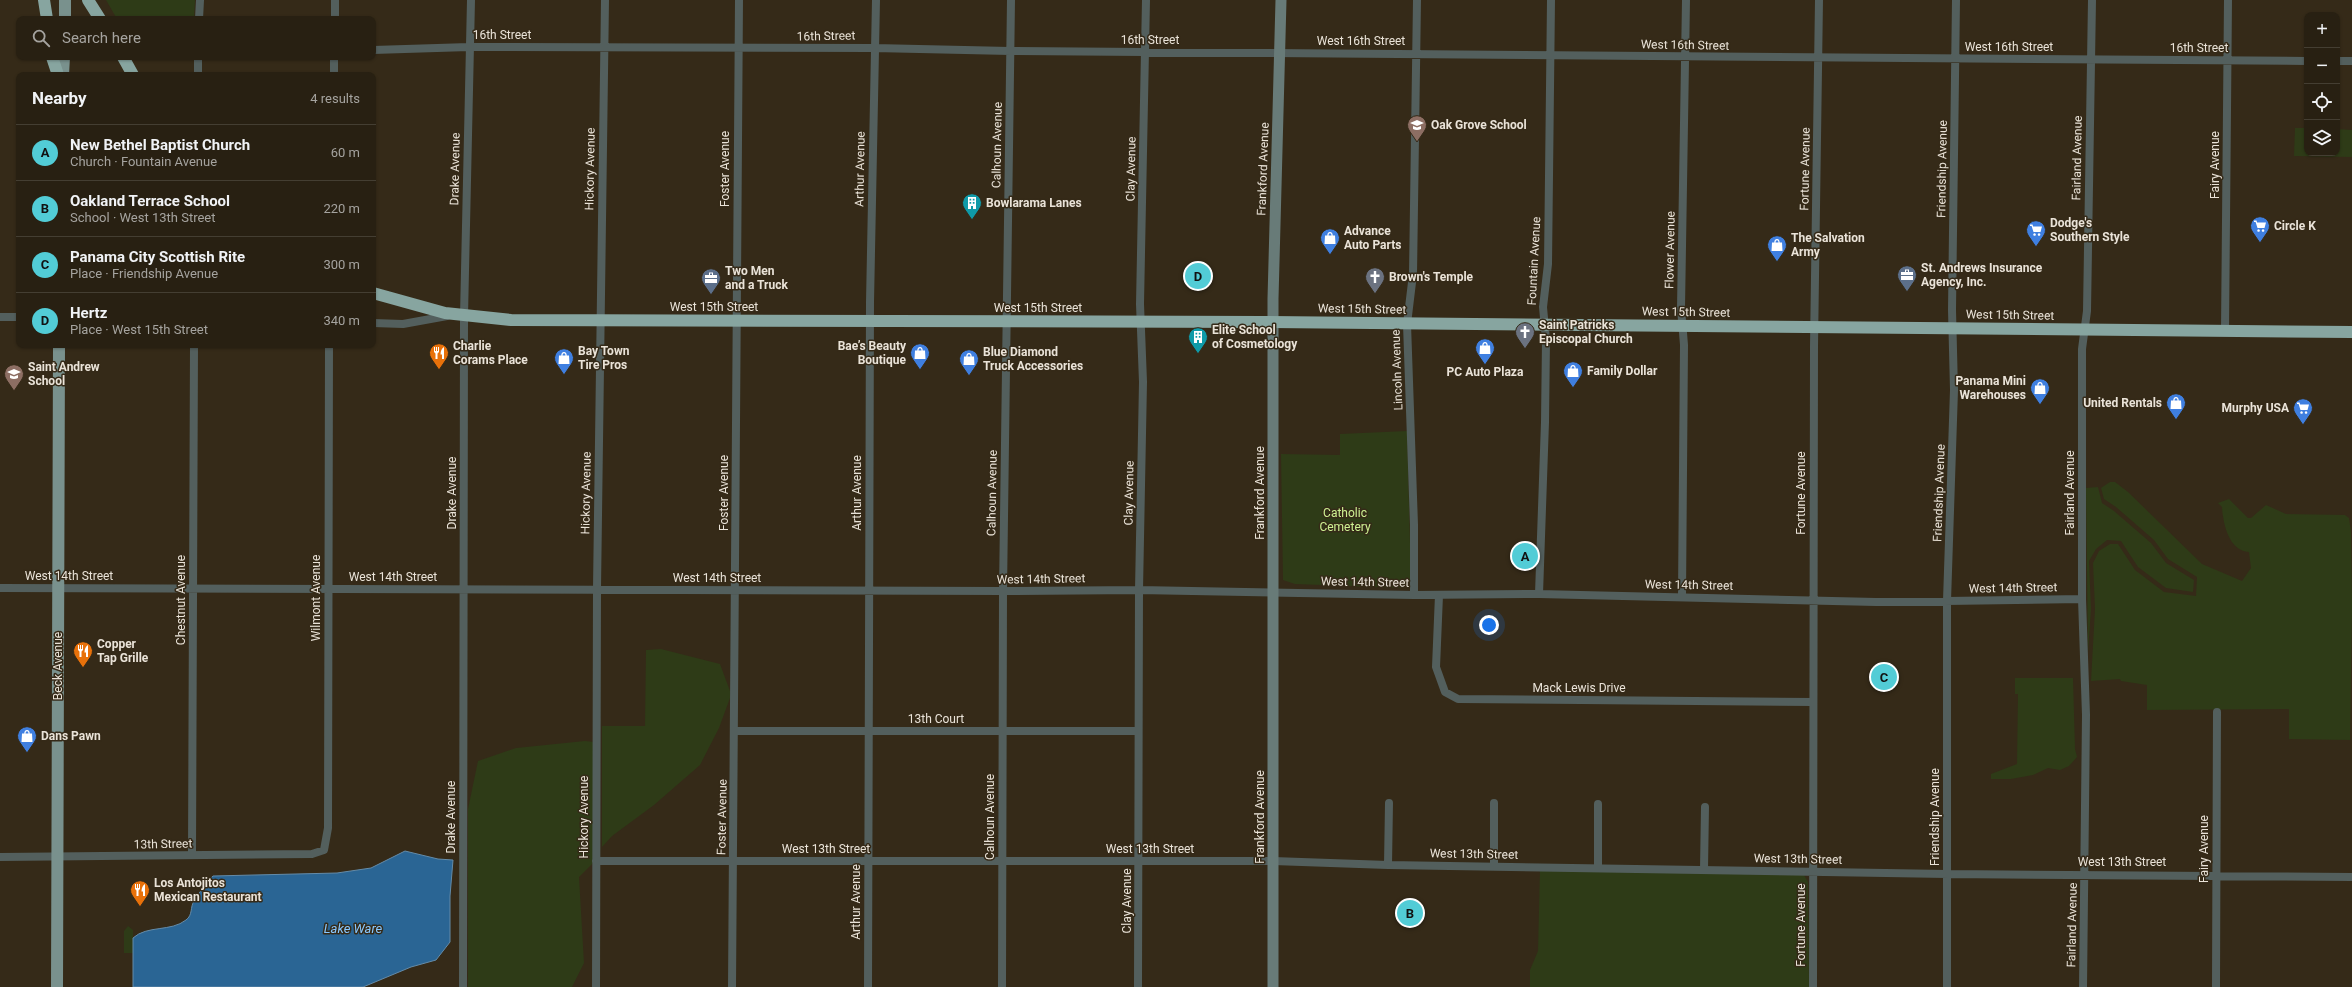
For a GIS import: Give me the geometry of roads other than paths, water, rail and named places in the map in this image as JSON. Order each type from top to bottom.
[{"type":"highway","points":[[44,0],[47,16]]},
{"type":"highway","points":[[88,0],[98,16]]},
{"type":"highway","points":[[53,60],[57,72]]},
{"type":"highway","points":[[125,60],[131,72]]},
{"type":"highway","points":[[376,294],[413,305],[459,315]]},
{"type":"highway","name":"West 15th Street","points":[[459,315],[510,320],[1272,323],[2352,332]]},
{"type":"main road","points":[[65,0],[65,16]]},
{"type":"main road","name":"Frankford Avenue","points":[[1273,987],[1272,323],[1281,0]]},
{"type":"main road","points":[[63,72],[64,60]]},
{"type":"main road","name":"Beck Avenue","points":[[57,987],[59,348]]},
{"type":"street","points":[[199,16],[200,0]]},
{"type":"street","points":[[335,0],[335,16]]},
{"type":"street","name":"Drake Avenue","points":[[463,987],[464,590],[459,315],[471,0]]},
{"type":"street","name":"Hickory Avenue","points":[[596,987],[597,589],[604,0]]},
{"type":"street","name":"Foster Avenue","points":[[732,987],[739,0]]},
{"type":"street","name":"Arthur Avenue","points":[[868,987],[870,321],[876,0]]},
{"type":"street","name":"Calhoun Avenue","points":[[1002,987],[1003,591],[1011,0]]},
{"type":"street","name":"Clay Avenue","points":[[1138,987],[1139,590],[1143,382],[1141,323],[1146,0]]},
{"type":"street","name":"Lincoln Avenue","points":[[1414,595],[1414,525],[1408,324],[1413,274],[1417,0]]},
{"type":"street","name":"Fountain Avenue","points":[[1539,594],[1545,422],[1543,307],[1548,264],[1551,0]]},
{"type":"street","name":"Flower Avenue","points":[[1682,596],[1684,369],[1681,308],[1686,0]]},
{"type":"street","name":"Fortune Avenue","points":[[1813,987],[1813,600],[1819,0]]},
{"type":"street","name":"Friendship Avenue","points":[[1947,987],[1947,601],[1954,390],[1953,328],[1956,0]]},
{"type":"street","name":"Fairland Avenue","points":[[2083,987],[2086,715],[2082,600],[2082,349],[2087,311],[2092,0]]},
{"type":"street","name":"Fairy Avenue","points":[[2225,331],[2228,0]]},
{"type":"street","name":"16th Street","points":[[376,50],[469,47],[738,49],[874,48],[1010,51],[1280,53]]},
{"type":"street","name":"West 16th Street","points":[[1280,53],[2090,59]]},
{"type":"street","name":"16th Street","points":[[2090,59],[2304,61]]},
{"type":"street","points":[[198,60],[198,72]]},
{"type":"street","points":[[334,60],[334,72]]},
{"type":"street","points":[[2340,61],[2352,61]]},
{"type":"street","name":"West 15th Street","points":[[376,323],[403,324],[459,315]]},
{"type":"street","points":[[0,317],[16,317]]},
{"type":"street","name":"Chestnut Avenue","points":[[192,856],[194,348]]},
{"type":"street","name":"Wilmont Avenue","points":[[324,850],[328,828],[329,348]]},
{"type":"street","name":"West 14th Street","points":[[0,588],[868,591],[1139,590],[1414,595],[1539,594],[1682,596],[1876,602],[2082,600]]},
{"type":"street","name":"Mack Lewis Drive","points":[[1439,595],[1437,672],[1445,692],[1458,699],[1813,702]]},
{"type":"street","name":"Fairy Avenue","points":[[2216,987],[2217,712]]},
{"type":"street","name":"13th Court","points":[[734,731],[1138,731]]},
{"type":"street","points":[[1388,865],[1389,803]]},
{"type":"street","points":[[1494,803],[1494,866]]},
{"type":"street","points":[[1598,804],[1598,868]]},
{"type":"street","points":[[1704,869],[1705,807]]},
{"type":"street","name":"13th Street","points":[[0,857],[312,854],[324,850]]},
{"type":"street","name":"West 13th Street","points":[[596,861],[1273,861],[1388,865],[1947,874],[2216,874],[2352,877]]},
{"type":"water","name":"Lake Ware","points":[[405,851],[438,859],[453,860],[450,896],[450,942],[436,960],[411,967],[363,987],[133,987],[133,938],[145,931],[173,926],[186,920],[190,916],[195,899],[213,876],[337,873],[371,868]]},
{"type":"place","name":"Oak Grove School","points":[[1417,142]]},
{"type":"place","name":"Bowlarama Lanes","points":[[972,220]]},
{"type":"place","name":"Circle K","points":[[2260,243]]},
{"type":"place","name":"Dodge's Southern Style","points":[[2036,247]]},
{"type":"place","name":"Advance Auto Parts","points":[[1330,255]]},
{"type":"place","name":"The Salvation Army","points":[[1777,262]]},
{"type":"place","name":"Hertz","points":[[1198,276]]},
{"type":"place","name":"St. Andrews Insurance Agency, Inc.","points":[[1907,292]]},
{"type":"place","name":"Brown's Temple","points":[[1375,294]]},
{"type":"place","name":"Two Men and a Truck","points":[[711,295]]},
{"type":"place","name":"Saint Patricks Episcopal Church","points":[[1525,349]]},
{"type":"place","name":"Elite School of Cosmetology","points":[[1198,354]]},
{"type":"place","name":"PC Auto Plaza","points":[[1485,365]]},
{"type":"place","name":"Charlie Corams Place","points":[[439,370]]},
{"type":"place","name":"Bae’s Beauty Boutique","points":[[920,370]]},
{"type":"place","name":"Bay Town Tire Pros","points":[[564,375]]},
{"type":"place","name":"Blue Diamond Truck Accessories","points":[[969,376]]},
{"type":"place","name":"Family Dollar","points":[[1573,388]]},
{"type":"place","name":"Saint Andrew School","points":[[14,391]]},
{"type":"place","name":"Panama Mini Warehouses","points":[[2040,405]]},
{"type":"place","name":"United Rentals","points":[[2176,420]]},
{"type":"place","name":"Murphy USA","points":[[2303,425]]},
{"type":"place","name":"New Bethel Baptist Church","points":[[1525,556]]},
{"type":"place","name":"Copper Tap Grille","points":[[83,668]]},
{"type":"place","name":"Panama City Scottish Rite","points":[[1884,677]]},
{"type":"place","name":"Dans Pawn","points":[[27,753]]},
{"type":"place","name":"Los Antojitos Mexican Restaurant","points":[[140,907]]},
{"type":"place","name":"Oakland Terrace School","points":[[1410,913]]},
{"type":"park label","name":"Catholic Cemetery","points":[[1345,520]]}]
